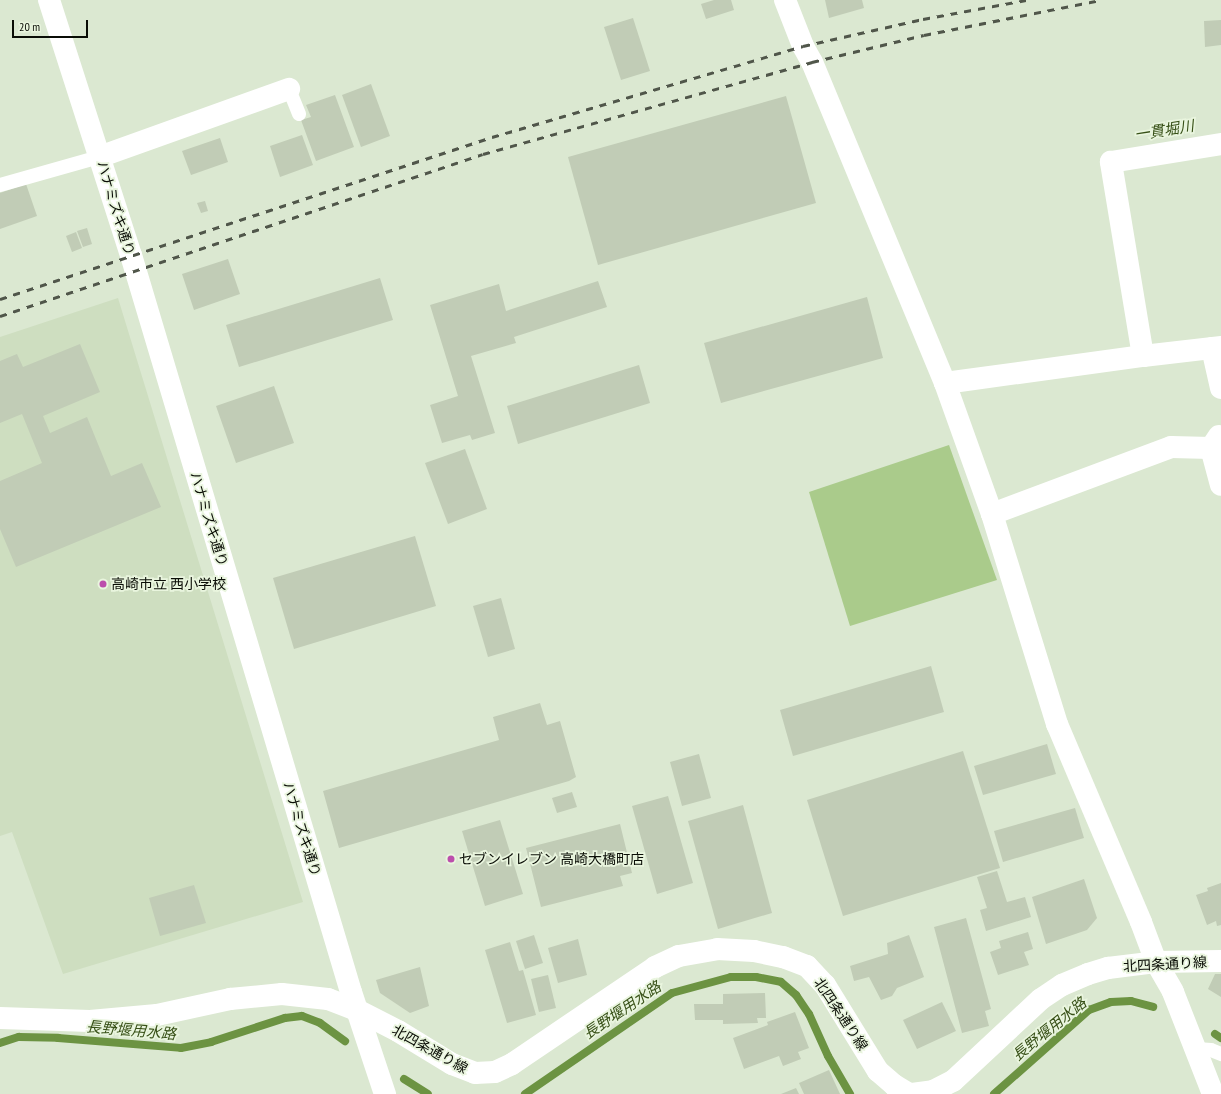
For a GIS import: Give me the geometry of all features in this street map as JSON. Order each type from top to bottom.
[{"type":"street","name":"ハナミズキ通り","points":[[50,0],[99,157],[357,1010],[385,1094]]},
{"type":"street","points":[[785,0],[945,383],[992,514],[1057,724],[1141,922],[1156,962],[1176,1000],[1197,1049],[1213,1094]]},
{"type":"street","points":[[99,157],[289,89]]},
{"type":"street","points":[[1143,356],[1111,162],[1221,144]]},
{"type":"street","points":[[945,383],[1143,356],[1216,348],[1221,388]]},
{"type":"street","points":[[992,514],[1171,446],[1218,442],[1221,485]]},
{"type":"street","name":"北四条通り線","points":[[0,1018],[90,1021],[157,1014],[230,999],[282,994],[328,999],[357,1010],[398,1031],[452,1064],[475,1073],[495,1072],[512,1064],[655,967],[679,956],[717,949],[754,951],[783,957],[807,966],[825,985],[878,1071],[894,1085],[910,1094],[933,1091],[953,1081],[1041,999],[1062,986],[1108,968],[1156,962],[1221,961]]},
{"type":"lane","points":[[289,89],[299,114]]},
{"type":"lane","points":[[0,185],[99,157]]},
{"type":"lane","points":[[1197,1049],[1211,1050],[1221,1054]]},
{"type":"shaded area","name":"高崎市立 西小学校","points":[[118,298],[303,902],[63,974],[12,832],[0,836],[0,337]]},
{"type":"green space","points":[[949,445],[997,580],[850,626],[809,492]]},
{"type":"building","points":[[714,0],[731,0],[734,10],[706,19],[701,4]]},
{"type":"building","points":[[825,0],[862,0],[864,8],[829,18]]},
{"type":"building","points":[[633,18],[650,71],[621,80],[604,27]]},
{"type":"building","points":[[1221,20],[1221,45],[1205,47],[1204,21]]},
{"type":"building","points":[[371,84],[390,136],[361,147],[342,95]]},
{"type":"building","points":[[335,95],[354,147],[316,161],[301,120],[311,117],[306,105]]},
{"type":"building","points":[[786,96],[816,203],[598,265],[568,157]]},
{"type":"building","points":[[302,135],[313,165],[280,177],[270,146]]},
{"type":"building","points":[[220,138],[228,162],[191,175],[182,151]]},
{"type":"building","points":[[26,184],[37,216],[0,229],[0,193]]},
{"type":"building","points":[[205,201],[208,211],[201,213],[197,203]]},
{"type":"building","points":[[87,228],[92,244],[83,247],[77,231]]},
{"type":"building","points":[[76,232],[82,248],[72,252],[66,236]]},
{"type":"building","points":[[228,259],[240,294],[194,310],[182,274]]},
{"type":"building","points":[[380,278],[393,320],[239,367],[226,325]]},
{"type":"building","points":[[598,281],[607,307],[514,337],[516,343],[471,356],[495,433],[472,440],[470,435],[442,443],[430,405],[458,396],[430,305],[499,284],[506,311]]},
{"type":"building","points":[[867,297],[883,358],[721,403],[704,343]]},
{"type":"building","points":[[80,344],[100,392],[43,416],[50,433],[87,417],[111,476],[142,463],[161,507],[16,567],[0,529],[0,481],[42,463],[22,414],[0,423],[0,361],[17,354],[23,367]]},
{"type":"building","points":[[639,365],[650,403],[518,444],[507,406]]},
{"type":"building","points":[[274,386],[294,443],[236,463],[216,406]]},
{"type":"building","points":[[465,449],[487,509],[448,524],[425,463]]},
{"type":"building","points":[[415,536],[436,606],[294,649],[273,578]]},
{"type":"building","points":[[501,598],[515,649],[488,657],[473,606]]},
{"type":"building","points":[[931,666],[944,712],[793,756],[780,710]]},
{"type":"building","points":[[540,703],[547,725],[560,721],[576,777],[569,781],[339,848],[323,791],[499,740],[493,717]]},
{"type":"building","points":[[1047,744],[1056,774],[983,795],[974,766]]},
{"type":"building","points":[[963,751],[1000,868],[843,916],[807,800]]},
{"type":"building","points":[[699,754],[711,798],[682,806],[670,762]]},
{"type":"building","points":[[572,792],[577,807],[557,813],[552,798]]},
{"type":"building","points":[[668,796],[693,883],[657,894],[632,806]]},
{"type":"building","points":[[743,805],[772,913],[718,929],[688,821]]},
{"type":"building","points":[[1075,808],[1084,838],[1003,862],[994,831]]},
{"type":"building","points":[[500,820],[523,894],[485,906],[462,831]]},
{"type":"building","points":[[620,824],[632,873],[620,876],[623,886],[541,907],[526,848]]},
{"type":"building","points":[[997,871],[1007,902],[1025,897],[1031,917],[986,931],[980,910],[987,908],[977,877]]},
{"type":"building","points":[[1084,879],[1097,918],[1087,930],[1046,944],[1032,897]]},
{"type":"building","points":[[1221,883],[1221,925],[1217,926],[1216,921],[1207,925],[1196,895],[1208,891],[1207,888]]},
{"type":"building","points":[[194,885],[206,923],[160,936],[149,898]]},
{"type":"building","points":[[966,918],[991,1009],[985,1011],[989,1026],[962,1033],[934,927]]},
{"type":"building","points":[[1028,932],[1033,949],[1024,952],[1029,965],[998,975],[990,952],[1001,948],[999,941]]},
{"type":"building","points":[[534,935],[543,963],[525,969],[516,941]]},
{"type":"building","points":[[909,935],[924,977],[897,988],[892,996],[881,1000],[869,977],[854,981],[850,966],[888,954],[887,943]]},
{"type":"building","points":[[578,939],[587,975],[558,983],[548,948]]},
{"type":"building","points":[[510,942],[519,971],[523,970],[536,1015],[507,1023],[485,950]]},
{"type":"building","points":[[420,967],[429,1006],[410,1013],[380,993],[376,980]]},
{"type":"building","points":[[1215,974],[1221,974],[1221,997],[1208,989]]},
{"type":"building","points":[[548,975],[556,1008],[539,1012],[531,979]]},
{"type":"building","points":[[765,993],[766,1018],[757,1018],[758,1023],[723,1024],[723,1020],[695,1020],[694,1004],[723,1004],[723,994]]},
{"type":"building","points":[[942,1002],[956,1031],[917,1049],[903,1020]]},
{"type":"building","points":[[795,1012],[809,1048],[798,1052],[801,1059],[783,1066],[779,1056],[744,1069],[733,1038],[768,1025],[767,1022]]},
{"type":"building","points":[[829,1070],[840,1094],[804,1094],[799,1083]]},
{"type":"building","points":[[796,1088],[799,1094],[781,1094]]},
{"type":"waterway","name":"長野堰用水路","points":[[525,1094],[672,993],[731,977],[756,977],[781,982],[796,995],[809,1014],[828,1056],[850,1094]]},
{"type":"waterway","name":"長野堰用水路","points":[[994,1094],[1089,1010],[1111,1002],[1131,1001],[1153,1007]]},
{"type":"waterway","name":"長野堰用水路","points":[[0,1043],[19,1037],[58,1038],[181,1048],[211,1042],[285,1018],[302,1016],[320,1023],[345,1041]]},
{"type":"waterway","name":"長野堰用水路","points":[[1215,1034],[1221,1038]]},
{"type":"waterway","name":"長野堰用水路","points":[[404,1079],[428,1094]]},
{"type":"railway","points":[[0,299],[492,137],[803,46],[923,19],[1027,0]]},
{"type":"railway","points":[[0,316],[483,154],[812,62],[924,35],[1101,0]]},
{"type":"place","name":"高崎市立 西小学校","points":[[103,584]]},
{"type":"place","name":"セブンイレブン 高崎大橋町店","points":[[451,859]]},
{"type":"water label","name":"一貫堀川","points":[[1164,130]]}]
